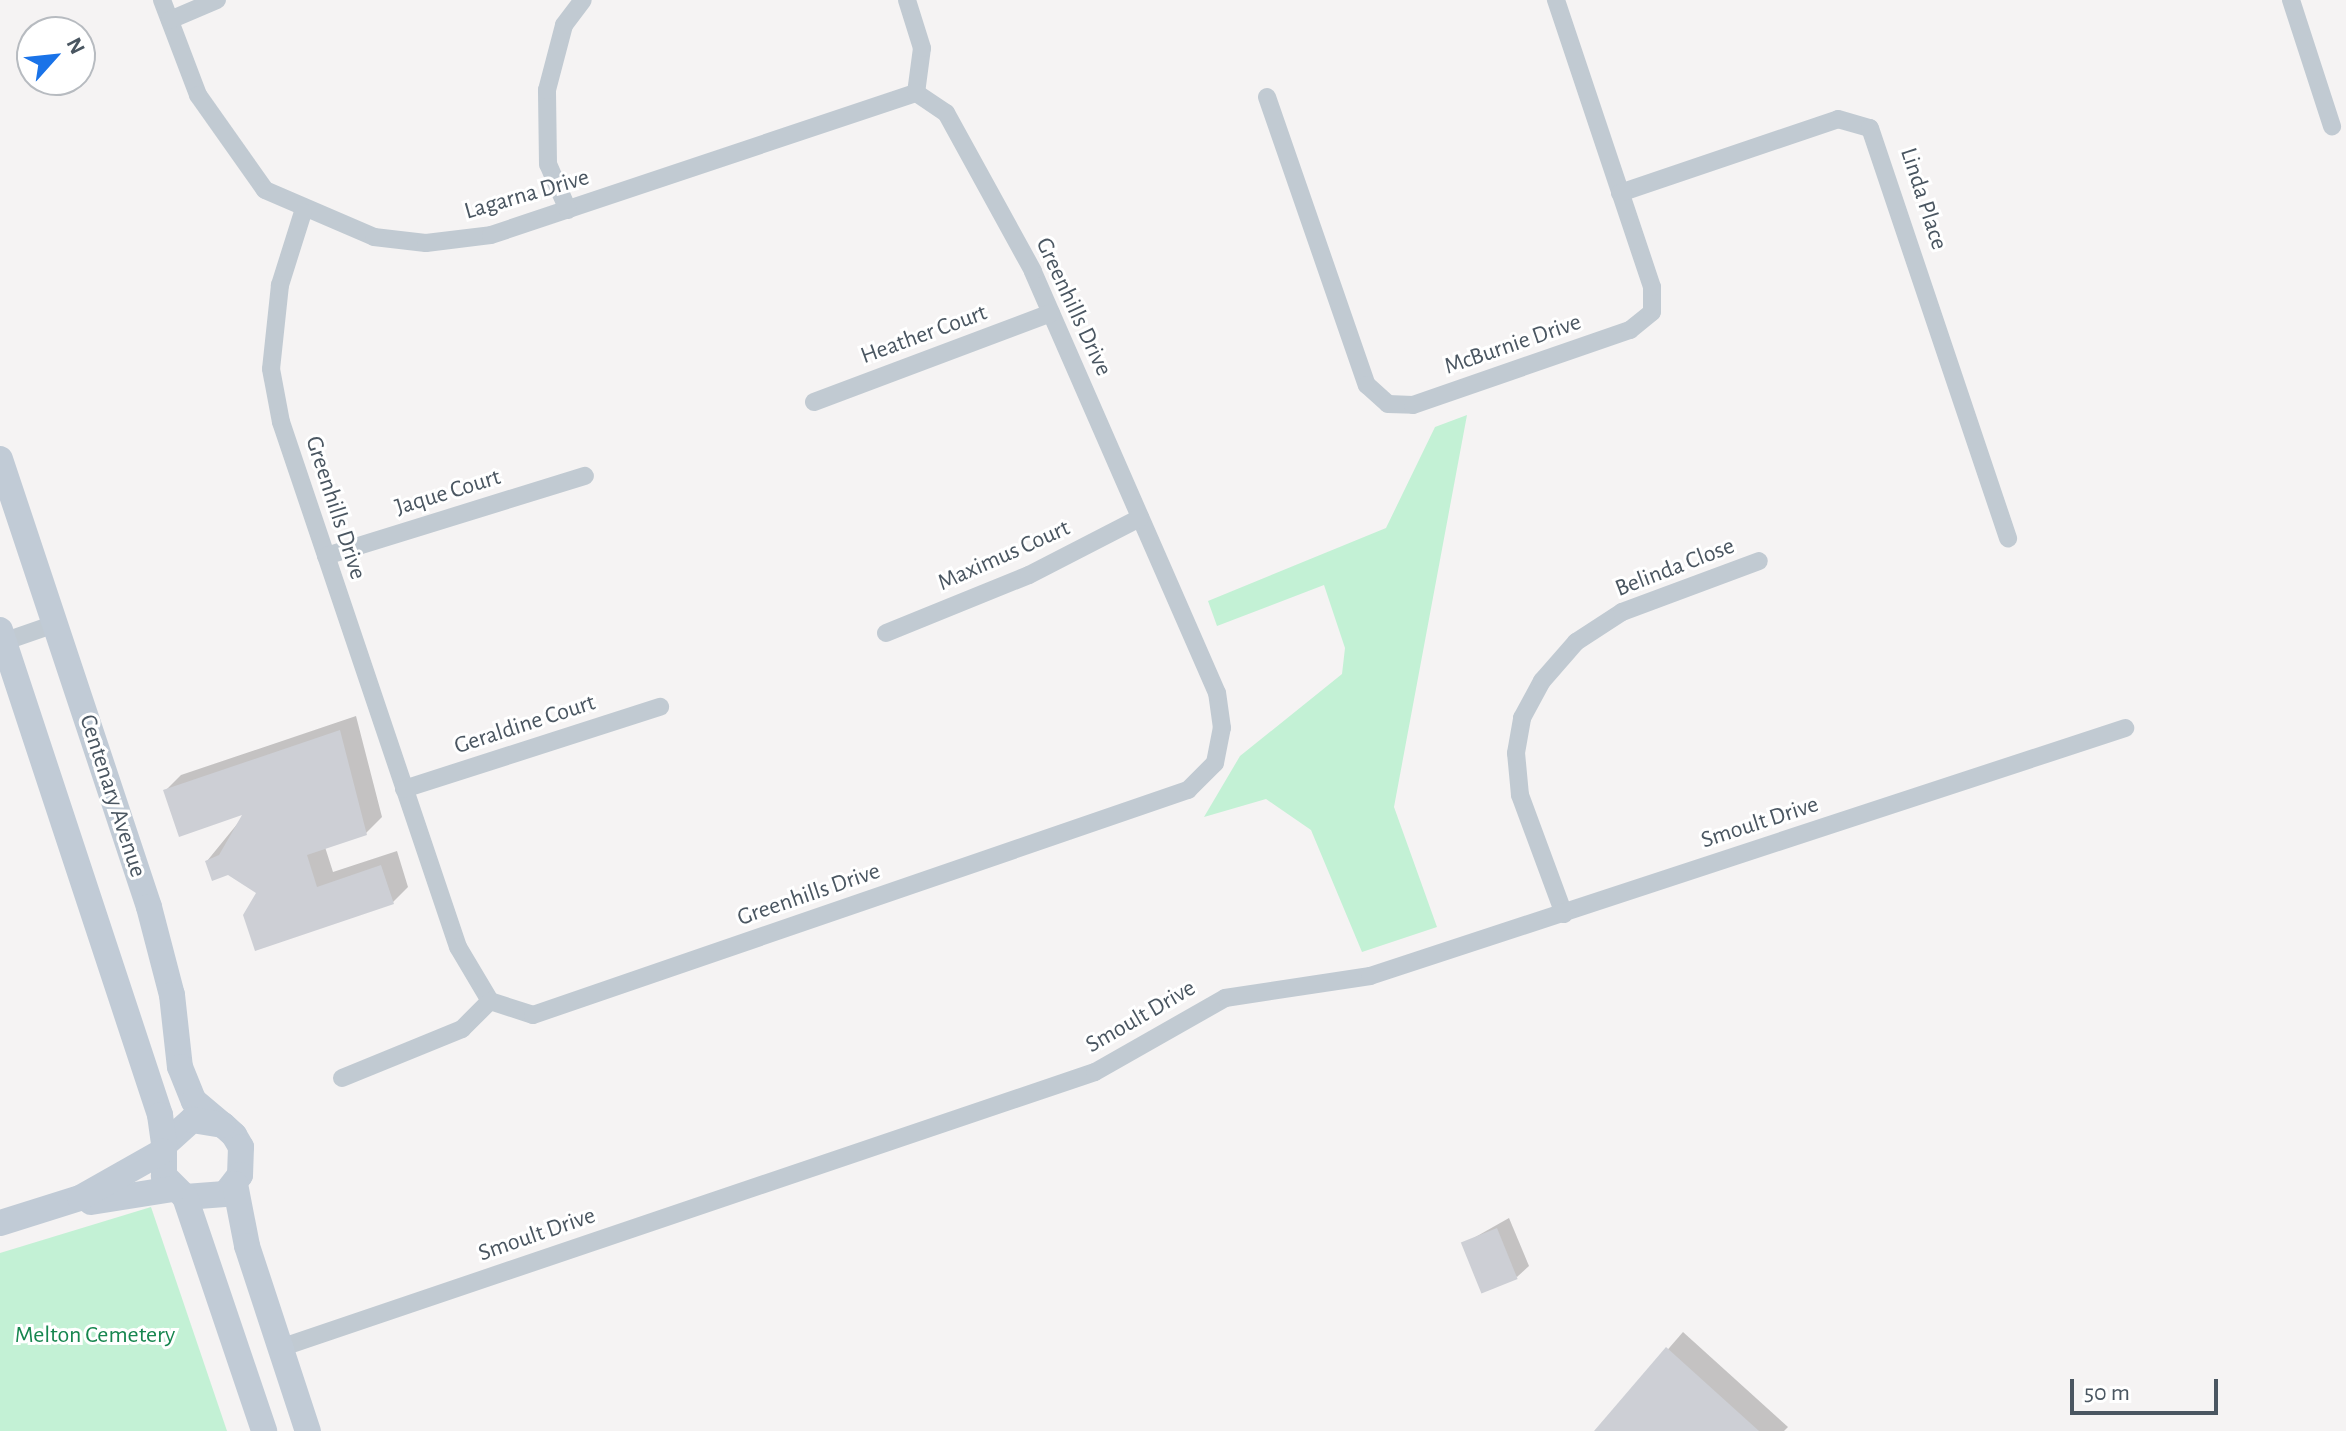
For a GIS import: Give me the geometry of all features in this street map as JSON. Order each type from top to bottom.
[{"type":"street","name":"Lagarna Drive","points":[[162,0],[198,95],[265,190],[303,212],[374,237],[426,243],[491,235],[916,93]]},
{"type":"street","points":[[170,20],[217,0]]},
{"type":"street","points":[[568,210],[548,164],[547,90],[564,25],[583,0]]},
{"type":"street","points":[[907,0],[922,48],[916,93]]},
{"type":"street","name":"McBurnie Drive","points":[[1267,97],[1367,385],[1388,404],[1413,405],[1601,340],[1652,312],[1652,287],[1556,0]]},
{"type":"street","points":[[2291,0],[2332,126]]},
{"type":"street","name":"Greenhills Drive","points":[[303,212],[280,285],[271,369],[326,556],[458,947],[490,1001],[533,1015],[1188,790],[1215,763],[1222,728],[1217,693],[1051,313],[946,113],[916,93]]},
{"type":"street","name":"Linda Place","points":[[1620,193],[1838,119],[1870,128],[2008,538]]},
{"type":"street","name":"Heather Court","points":[[814,402],[1051,313]]},
{"type":"street","name":"Centenary Avenue","points":[[0,459],[158,937],[180,1067],[194,1101],[223,1125]]},
{"type":"street","name":"Jaque Court","points":[[326,556],[585,476]]},
{"type":"street","name":"Maximus Court","points":[[886,633],[1029,575],[1140,518]]},
{"type":"street","name":"Belinda Close","points":[[1564,914],[1520,795],[1516,753],[1522,718],[1542,681],[1576,642],[1622,612],[1759,561]]},
{"type":"street","points":[[55,624],[1,638],[163,1148],[264,1431]]},
{"type":"street","name":"Geraldine Court","points":[[404,789],[660,707]]},
{"type":"street","name":"Smoult Drive","points":[[280,1348],[1095,1072],[1225,998],[1370,976],[2125,728]]},
{"type":"street","points":[[342,1078],[462,1029],[490,1001]]},
{"type":"street","points":[[0,1223],[55,1205],[136,1172],[192,1120],[223,1125],[241,1147],[235,1184],[237,1214],[308,1431]]},
{"type":"street","points":[[55,1205],[179,1193],[212,1199],[235,1184]]},
{"type":"street","points":[[239,1358],[280,1348]]},
{"type":"green space","points":[[1467,415],[1394,807],[1437,927],[1362,952],[1311,830],[1266,799],[1204,817],[1240,756],[1342,674],[1345,648],[1324,585],[1217,626],[1208,601],[1386,528],[1435,427]]},
{"type":"green space","name":"Melton Cemetery","points":[[151,1207],[227,1431],[0,1431],[0,1253]]},
{"type":"building","points":[[340,730],[367,835],[307,855],[317,887],[381,865],[394,904],[255,951],[243,915],[256,893],[228,875],[212,881],[205,861],[219,855],[242,815],[179,837],[163,790]]},
{"type":"building","points":[[1497,1228],[1518,1279],[1481,1294],[1461,1243]]},
{"type":"building","points":[[1666,1347],[1759,1431],[1594,1431]]}]
